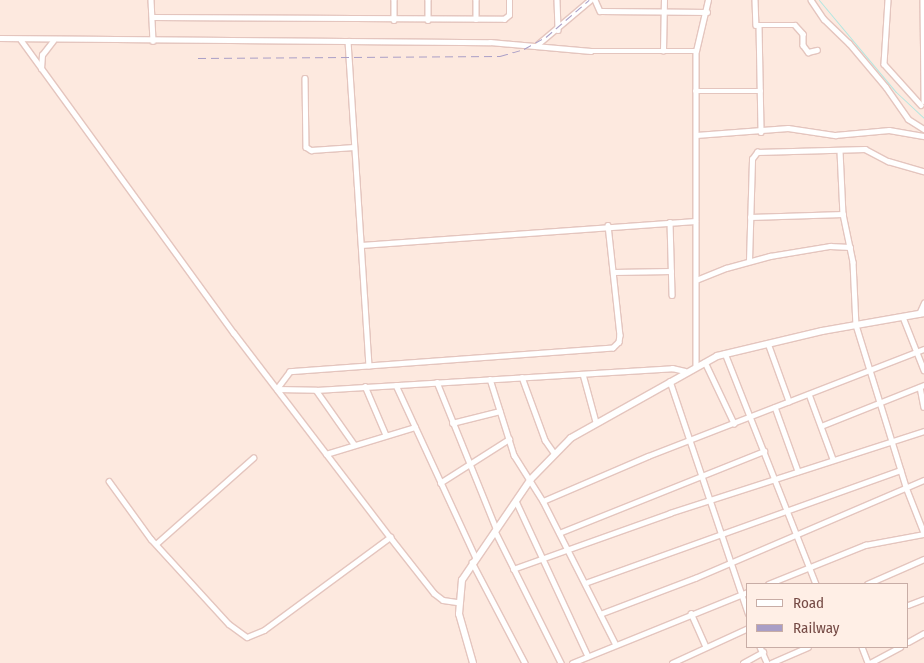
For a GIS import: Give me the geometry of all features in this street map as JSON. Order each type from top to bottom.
[{"type":"street","points":[[151,0],[153,41]]},
{"type":"street","points":[[394,0],[394,20]]},
{"type":"street","points":[[428,0],[428,20]]},
{"type":"street","points":[[476,0],[476,19]]},
{"type":"street","points":[[153,17],[394,20],[508,18],[509,0]]},
{"type":"street","points":[[557,0],[558,30]]},
{"type":"street","points":[[538,44],[558,30],[590,0]]},
{"type":"street","points":[[595,0],[600,11],[664,10],[707,12]]},
{"type":"street","points":[[663,51],[664,0]]},
{"type":"street","points":[[696,365],[696,51],[700,25],[707,12],[708,0]]},
{"type":"street","points":[[755,0],[756,25],[795,25],[803,34],[803,46],[808,52],[817,50]]},
{"type":"street","points":[[811,0],[824,19],[850,43],[886,87],[908,119],[924,129]]},
{"type":"street","points":[[888,0],[884,64],[922,103]]},
{"type":"street","points":[[922,103],[923,0]]},
{"type":"street","points":[[759,25],[761,132]]},
{"type":"street","points":[[0,45],[1,38],[54,41],[348,41],[538,44],[591,51],[696,51]]},
{"type":"street","points":[[21,40],[277,389],[390,537],[434,593],[443,600],[458,602]]},
{"type":"street","points":[[42,71],[42,55],[54,41]]},
{"type":"street","points":[[348,41],[368,365]]},
{"type":"street","points":[[305,78],[306,147],[311,150],[354,146]]},
{"type":"street","points":[[695,91],[761,92]]},
{"type":"street","points":[[696,135],[798,128],[846,136],[889,130],[924,136]]},
{"type":"street","points":[[749,260],[753,155],[763,151],[840,151],[865,148],[888,161],[924,171]]},
{"type":"street","points":[[775,583],[865,545],[924,534],[900,470],[882,402],[856,325],[850,247],[843,214],[840,151]]},
{"type":"street","points":[[750,216],[843,214]]},
{"type":"street","points":[[361,245],[608,225],[695,221]]},
{"type":"street","points":[[670,222],[672,295]]},
{"type":"street","points":[[277,389],[290,372],[612,348],[620,339],[608,225]]},
{"type":"street","points":[[696,280],[749,260],[830,246],[850,247]]},
{"type":"street","points":[[614,272],[671,271]]},
{"type":"street","points":[[473,663],[458,602],[462,580],[473,559],[530,479],[554,452],[596,422],[704,361],[726,353],[768,343],[921,313],[924,303]]},
{"type":"street","points":[[903,317],[924,370]]},
{"type":"street","points":[[768,343],[789,402]]},
{"type":"street","points":[[543,501],[734,423],[924,349]]},
{"type":"street","points":[[726,353],[816,583]]},
{"type":"street","points":[[704,361],[734,423]]},
{"type":"street","points":[[277,389],[316,390],[672,368],[686,371]]},
{"type":"street","points":[[583,374],[596,422]]},
{"type":"street","points":[[522,377],[545,440],[554,452]]},
{"type":"street","points":[[490,379],[514,455],[543,501],[615,643]]},
{"type":"street","points":[[670,381],[729,563],[746,608]]},
{"type":"street","points":[[437,382],[468,465],[495,529],[513,569],[561,663]]},
{"type":"street","points":[[396,384],[473,559],[525,663]]},
{"type":"street","points":[[365,386],[386,434]]},
{"type":"street","points":[[821,426],[922,386],[924,407]]},
{"type":"street","points":[[316,390],[354,444]]},
{"type":"street","points":[[809,394],[833,459]]},
{"type":"street","points":[[775,407],[798,471]]},
{"type":"street","points":[[452,422],[500,412]]},
{"type":"street","points":[[326,454],[386,434],[415,427]]},
{"type":"street","points":[[513,569],[708,500],[924,431]]},
{"type":"street","points":[[440,483],[509,438]]},
{"type":"street","points":[[559,533],[764,451]]},
{"type":"street","points":[[156,544],[253,458]]},
{"type":"street","points":[[585,583],[900,470]]},
{"type":"street","points":[[600,614],[797,535],[924,480]]},
{"type":"street","points":[[110,481],[156,544],[229,624],[247,637],[264,630],[390,537]]},
{"type":"street","points":[[516,500],[588,656]]},
{"type":"street","points":[[869,583],[924,559]]},
{"type":"street","points":[[572,663],[615,643],[746,593]]},
{"type":"street","points":[[909,605],[924,599]]},
{"type":"street","points":[[691,613],[706,647]]},
{"type":"street","points":[[674,663],[746,629]]},
{"type":"street","points":[[909,641],[924,633]]},
{"type":"street","points":[[760,648],[766,663]]},
{"type":"street","points":[[771,663],[803,648]]},
{"type":"street","points":[[862,648],[869,663],[898,648]]},
{"type":"street","points":[[744,663],[762,652]]},
{"type":"waterway","points":[[819,0],[896,92],[924,118]]},
{"type":"railway","points":[[198,58],[500,56],[524,49],[546,37],[589,0]]}]
